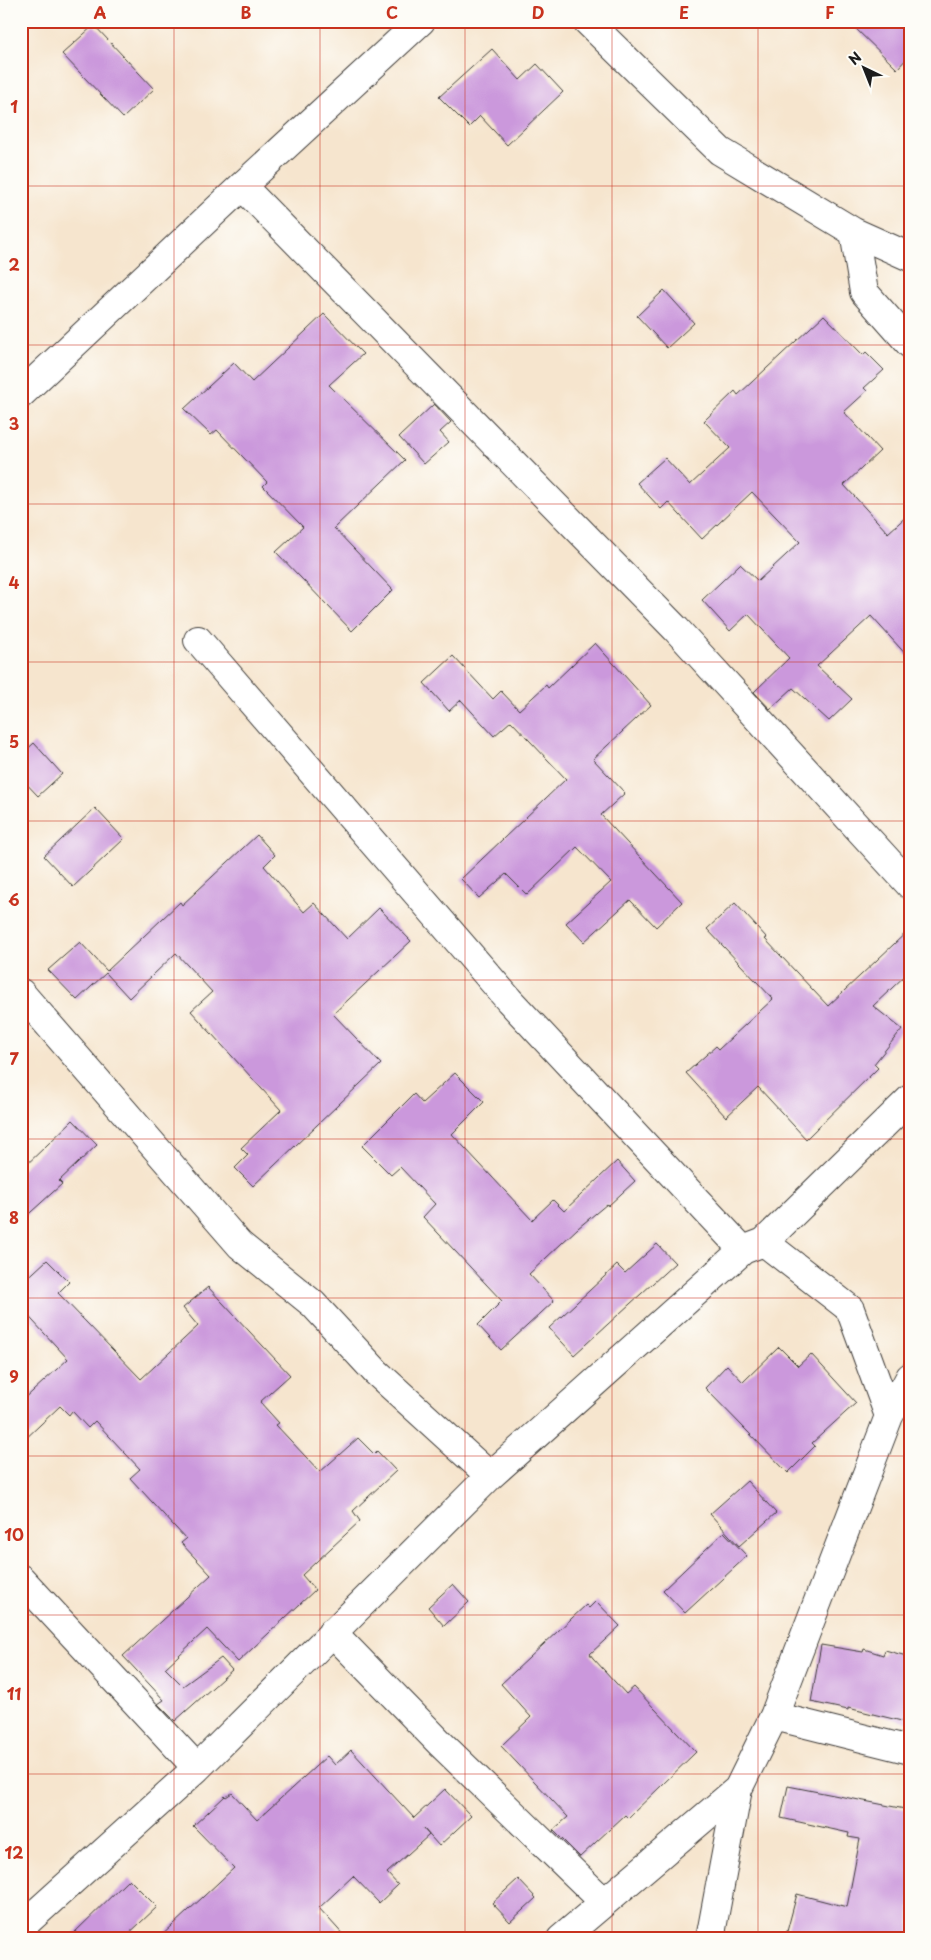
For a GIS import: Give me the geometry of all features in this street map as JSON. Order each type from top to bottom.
[{"type":"street","points":[[21,394],[421,21]]},
{"type":"street","points":[[586,21],[720,151],[854,232],[910,257]]},
{"type":"street","points":[[242,186],[676,629],[910,885]]},
{"type":"street","points":[[854,232],[864,292],[910,344]]},
{"type":"street","points":[[198,640],[509,1000],[753,1246],[850,1309],[889,1416]]},
{"type":"street","points":[[21,993],[240,1245],[313,1304],[376,1372],[490,1476]]},
{"type":"street","points":[[21,1927],[197,1768],[490,1476],[753,1246],[910,1099]]},
{"type":"street","points":[[710,1939],[738,1789],[774,1716],[889,1416],[907,1387]]},
{"type":"street","points":[[21,1579],[197,1768]]},
{"type":"street","points":[[332,1632],[441,1744],[603,1901]]},
{"type":"street","points":[[774,1716],[910,1750]]},
{"type":"street","points":[[561,1939],[603,1901],[738,1789]]},
{"type":"building","points":[[848,21],[910,21],[910,55],[897,69]]},
{"type":"building","points":[[94,25],[154,89],[123,118],[62,54]]},
{"type":"building","points":[[492,49],[520,80],[537,64],[563,92],[507,145],[480,116],[469,127],[439,97]]},
{"type":"building","points":[[664,290],[694,323],[667,348],[637,316]]},
{"type":"building","points":[[324,314],[363,354],[329,385],[405,460],[334,528],[393,590],[352,631],[276,552],[303,527],[263,486],[267,482],[217,430],[211,435],[184,409],[234,363],[252,382]]},
{"type":"building","points":[[824,315],[863,355],[866,352],[884,370],[864,388],[867,391],[844,412],[880,451],[844,485],[888,533],[910,513],[910,659],[871,616],[817,666],[852,699],[829,721],[793,688],[770,709],[754,692],[789,658],[748,614],[730,631],[702,600],[740,564],[758,581],[800,542],[752,492],[702,539],[668,502],[661,509],[637,483],[665,458],[690,485],[730,448],[704,421],[735,391],[738,395]]},
{"type":"building","points":[[434,404],[451,422],[440,432],[449,442],[424,464],[399,437]]},
{"type":"building","points":[[595,643],[651,705],[593,759],[625,793],[601,815],[682,902],[656,927],[630,900],[584,942],[566,923],[611,882],[577,847],[527,895],[506,874],[479,898],[461,879],[566,779],[511,721],[494,736],[461,700],[449,711],[424,683],[453,656],[493,699],[501,691],[519,710],[546,685],[548,688]]},
{"type":"building","points":[[34,743],[62,774],[38,796],[21,778],[21,755]]},
{"type":"building","points":[[95,808],[124,839],[73,887],[44,856]]},
{"type":"building","points":[[257,835],[275,855],[264,866],[304,912],[314,903],[347,939],[379,908],[411,941],[333,1014],[381,1064],[253,1186],[235,1168],[248,1155],[241,1148],[281,1110],[191,1011],[212,992],[176,953],[129,998],[106,973],[77,1000],[48,970],[80,942],[107,971],[180,902],[182,905]]},
{"type":"building","points":[[735,903],[767,938],[765,939],[828,1006],[910,929],[910,971],[873,1006],[902,1029],[874,1064],[878,1068],[806,1139],[758,1087],[726,1117],[686,1073],[716,1046],[719,1049],[773,999],[707,929]]},
{"type":"building","points":[[455,1073],[484,1102],[452,1134],[532,1220],[553,1200],[564,1211],[617,1161],[635,1181],[608,1206],[607,1204],[578,1228],[529,1274],[554,1301],[501,1350],[478,1325],[502,1301],[423,1217],[435,1204],[400,1167],[391,1175],[362,1146],[414,1094],[422,1103]]},
{"type":"building","points":[[73,1120],[97,1145],[59,1181],[62,1184],[21,1221],[21,1170]]},
{"type":"building","points":[[657,1244],[675,1263],[574,1355],[549,1328],[617,1265],[625,1273]]},
{"type":"building","points":[[47,1260],[69,1282],[58,1293],[141,1379],[198,1326],[183,1308],[208,1287],[290,1375],[260,1402],[279,1423],[276,1425],[320,1472],[358,1438],[374,1454],[377,1451],[396,1471],[353,1511],[360,1521],[302,1575],[315,1590],[238,1662],[207,1629],[165,1668],[183,1686],[221,1658],[232,1670],[175,1721],[158,1704],[164,1700],[123,1656],[211,1575],[181,1543],[186,1539],[130,1478],[140,1469],[95,1421],[88,1428],[72,1411],[69,1415],[60,1406],[21,1443],[21,1402],[68,1359],[21,1308],[21,1284]]},
{"type":"building","points":[[779,1347],[798,1366],[811,1354],[856,1403],[812,1443],[815,1446],[788,1473],[705,1388],[727,1365],[743,1382]]},
{"type":"building","points":[[747,1481],[776,1513],[739,1546],[710,1514]]},
{"type":"building","points":[[724,1532],[747,1556],[685,1613],[663,1590]]},
{"type":"building","points":[[453,1584],[469,1602],[444,1626],[428,1607]]},
{"type":"building","points":[[596,1601],[620,1626],[590,1654],[626,1694],[634,1687],[696,1752],[628,1818],[625,1815],[580,1857],[553,1830],[568,1817],[501,1746],[531,1717],[501,1684],[586,1605],[589,1608]]},
{"type":"building","points":[[821,1645],[863,1652],[864,1649],[883,1655],[885,1650],[910,1657],[910,1723],[848,1708],[848,1710],[811,1702]]},
{"type":"building","points":[[351,1750],[414,1818],[445,1789],[471,1816],[439,1846],[423,1828],[429,1835],[387,1873],[398,1885],[379,1903],[353,1876],[319,1908],[347,1939],[158,1939],[234,1868],[193,1826],[225,1796],[232,1793],[257,1820],[327,1756],[335,1765]]},
{"type":"building","points":[[788,1786],[910,1810],[910,1939],[785,1939],[797,1894],[847,1907],[860,1839],[848,1837],[849,1833],[781,1818]]},
{"type":"building","points":[[129,1879],[157,1907],[123,1939],[68,1939]]},
{"type":"building","points":[[518,1879],[536,1898],[510,1922],[492,1903]]}]
